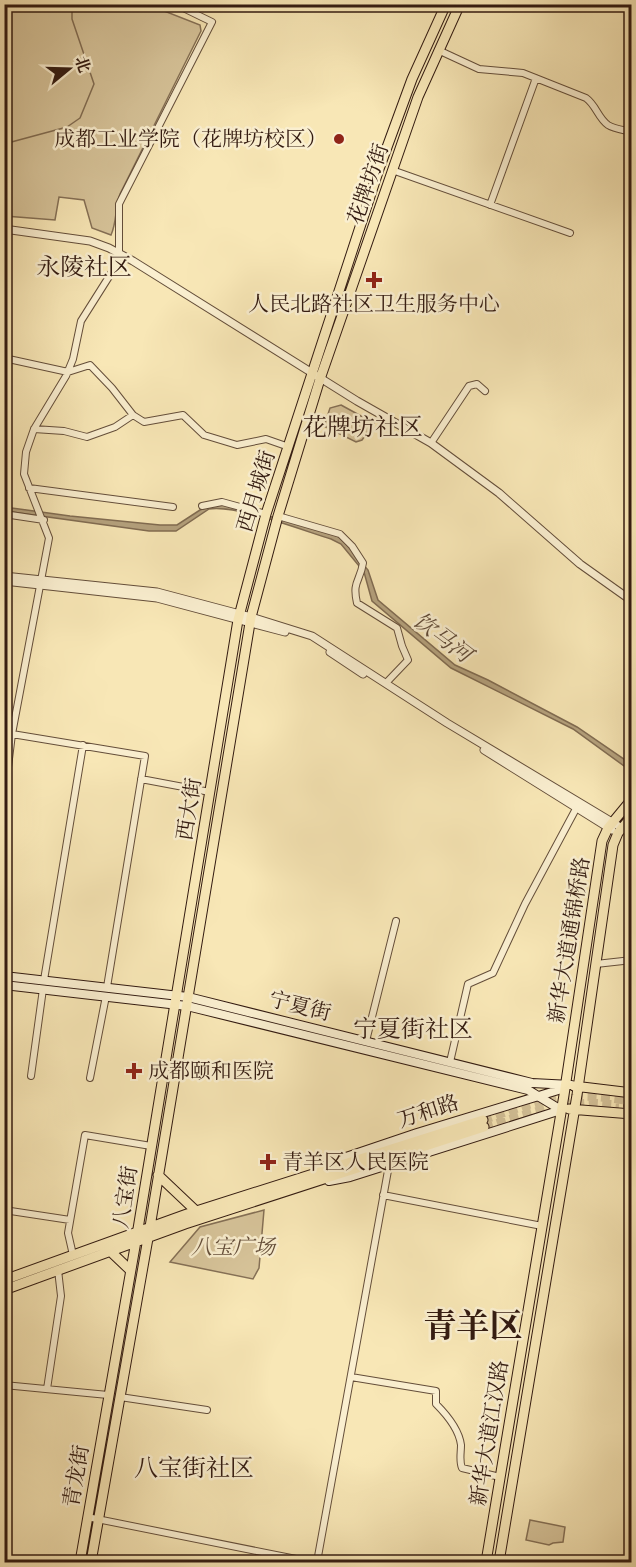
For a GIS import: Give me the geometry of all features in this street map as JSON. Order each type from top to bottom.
[{"type":"main road","name":"花牌坊街","points":[[316,376],[379,170],[412,79],[446,4]]},
{"type":"main road","name":"花牌坊街","points":[[316,376],[418,96],[460,4]]},
{"type":"main road","name":"西月城街","points":[[239,617],[267,514],[316,376]]},
{"type":"main road","name":"西月城街","points":[[250,620],[316,376]]},
{"type":"main road","name":"西大街","points":[[176,999],[239,617]]},
{"type":"main road","name":"西大街","points":[[188,1001],[250,620]]},
{"type":"main road","name":"新华大道通锦桥路","points":[[564,1089],[603,841],[611,825],[632,799]]},
{"type":"main road","name":"新华大道通锦桥路","points":[[578,1091],[613,845],[620,831],[632,816]]},
{"type":"main road","points":[[4,976],[43,985]]},
{"type":"main road","points":[[4,985],[43,985],[188,1001]]},
{"type":"main road","name":"八宝街","points":[[108,1395],[176,999]]},
{"type":"main road","name":"宁夏街","points":[[188,1001],[564,1089]]},
{"type":"main road","name":"宁夏街","points":[[188,1001],[528,1090],[561,1110]]},
{"type":"main road","name":"八宝街","points":[[120,1397],[188,1001]]},
{"type":"main road","points":[[564,1089],[632,1093]]},
{"type":"main road","name":"万和路","points":[[136,1236],[148,1237],[306,1180],[340,1159],[564,1089]]},
{"type":"main road","name":"新华大道江汉路","points":[[486,1563],[564,1089]]},
{"type":"main road","name":"新华大道江汉路","points":[[499,1563],[578,1091]]},
{"type":"main road","points":[[561,1110],[632,1113],[629,1106],[632,1098]]},
{"type":"main road","name":"万和路","points":[[306,1180],[350,1177],[561,1110]]},
{"type":"main road","name":"万和路","points":[[136,1236],[150,1227],[196,1211],[306,1180],[484,1123]]},
{"type":"main road","points":[[158,1174],[196,1211]]},
{"type":"main road","points":[[4,1290],[109,1250],[136,1236]]},
{"type":"main road","points":[[4,1280],[73,1255],[136,1236]]},
{"type":"main road","points":[[109,1250],[130,1270]]},
{"type":"main road","name":"青龙街","points":[[80,1563],[108,1395]]},
{"type":"main road","name":"青龙街","points":[[91,1563],[120,1397]]},
{"type":"street","points":[[4,800],[12,734],[49,538],[24,474],[26,452],[34,429],[68,372],[81,321],[117,264],[119,204],[212,22],[175,4]]},
{"type":"street","points":[[438,50],[479,69],[519,72],[586,98],[609,126],[632,132]]},
{"type":"street","points":[[490,204],[536,78]]},
{"type":"street","points":[[392,170],[570,233]]},
{"type":"street","points":[[4,229],[90,241],[133,261],[316,376],[431,443],[499,493],[580,564],[632,601]]},
{"type":"street","points":[[4,358],[68,372],[90,365],[133,415],[144,422],[183,416],[204,435],[237,445],[266,439],[289,447]]},
{"type":"street","points":[[431,443],[469,386],[477,384],[485,391]]},
{"type":"street","points":[[34,429],[64,431],[87,437],[115,427],[133,415]]},
{"type":"street","points":[[29,488],[173,507]]},
{"type":"street","points":[[202,506],[222,502],[267,514]]},
{"type":"street","points":[[4,514],[43,519]]},
{"type":"street","points":[[278,516],[340,534],[352,546],[363,564],[362,572],[355,583],[357,603],[396,628],[408,660],[386,683]]},
{"type":"street","points":[[4,576],[40,583],[157,598],[312,636],[578,805]]},
{"type":"street","points":[[4,581],[40,583]]},
{"type":"street","points":[[250,620],[308,637],[620,831]]},
{"type":"street","points":[[12,734],[145,756],[90,1078]]},
{"type":"street","points":[[31,1076],[43,985],[83,745]]},
{"type":"street","points":[[141,779],[210,792]]},
{"type":"street","points":[[450,1062],[468,984],[494,973],[525,904],[578,805]]},
{"type":"street","points":[[366,1041],[396,921]]},
{"type":"street","points":[[596,964],[632,960]]},
{"type":"street","points":[[73,1255],[68,1233],[85,1135],[151,1146]]},
{"type":"street","points":[[317,1563],[389,1165]]},
{"type":"street","points":[[383,1195],[542,1226]]},
{"type":"street","points":[[4,1210],[70,1220]]},
{"type":"street","points":[[47,1389],[60,1296],[58,1270]]},
{"type":"street","points":[[351,1377],[436,1391],[436,1404],[455,1427],[460,1442],[462,1468],[500,1477]]},
{"type":"street","points":[[4,1385],[108,1395]]},
{"type":"street","points":[[120,1397],[207,1410]]},
{"type":"street","points":[[87,1517],[311,1563]]},
{"type":"green space","points":[[5,4],[149,5],[200,25],[201,31],[120,194],[111,235],[92,228],[84,200],[59,197],[55,220],[5,216]]},
{"type":"green space","points":[[341,405],[374,423],[362,440],[356,442],[324,426],[330,408]]},
{"type":"green space","name":"八宝广场","points":[[264,1210],[259,1268],[253,1279],[170,1262],[200,1227]]},
{"type":"green space","points":[[530,1520],[565,1527],[563,1542],[549,1545],[526,1540]]},
{"type":"shaded area","points":[[219,503],[325,531],[341,538],[368,570],[378,600],[455,665],[577,727],[631,764],[631,771],[573,729],[451,668],[372,601],[364,572],[341,544],[331,539],[235,510],[209,509],[176,531],[149,531],[5,511],[5,507],[70,516],[177,525],[200,510]]},
{"type":"waterway","points":[[4,144],[67,127],[80,118],[94,84],[72,19],[72,4]]},
{"type":"waterway","points":[[628,761],[632,749]]},
{"type":"tunnel","points":[[483,1120],[556,1098],[594,1096],[632,1101]]},
{"type":"tunnel","points":[[484,1127],[559,1105],[593,1103],[619,1105]]},
{"type":"place","name":"成都工业学院（花牌坊校区）","points":[[339,139]]},
{"type":"place","name":"人民北路社区卫生服务中心","points":[[374,280]]},
{"type":"place","name":"成都颐和医院","points":[[134,1071]]},
{"type":"place","name":"青羊区人民医院","points":[[268,1162]]},
{"type":"district","name":"永陵社区","points":[[84,267]]},
{"type":"district","name":"花牌坊社区","points":[[363,427]]},
{"type":"district","name":"宁夏街社区","points":[[413,1029]]},
{"type":"district","name":"青羊区","points":[[473,1325]]},
{"type":"district","name":"八宝街社区","points":[[194,1468]]},
{"type":"water label","name":"饮马河","points":[[443,637]]}]
